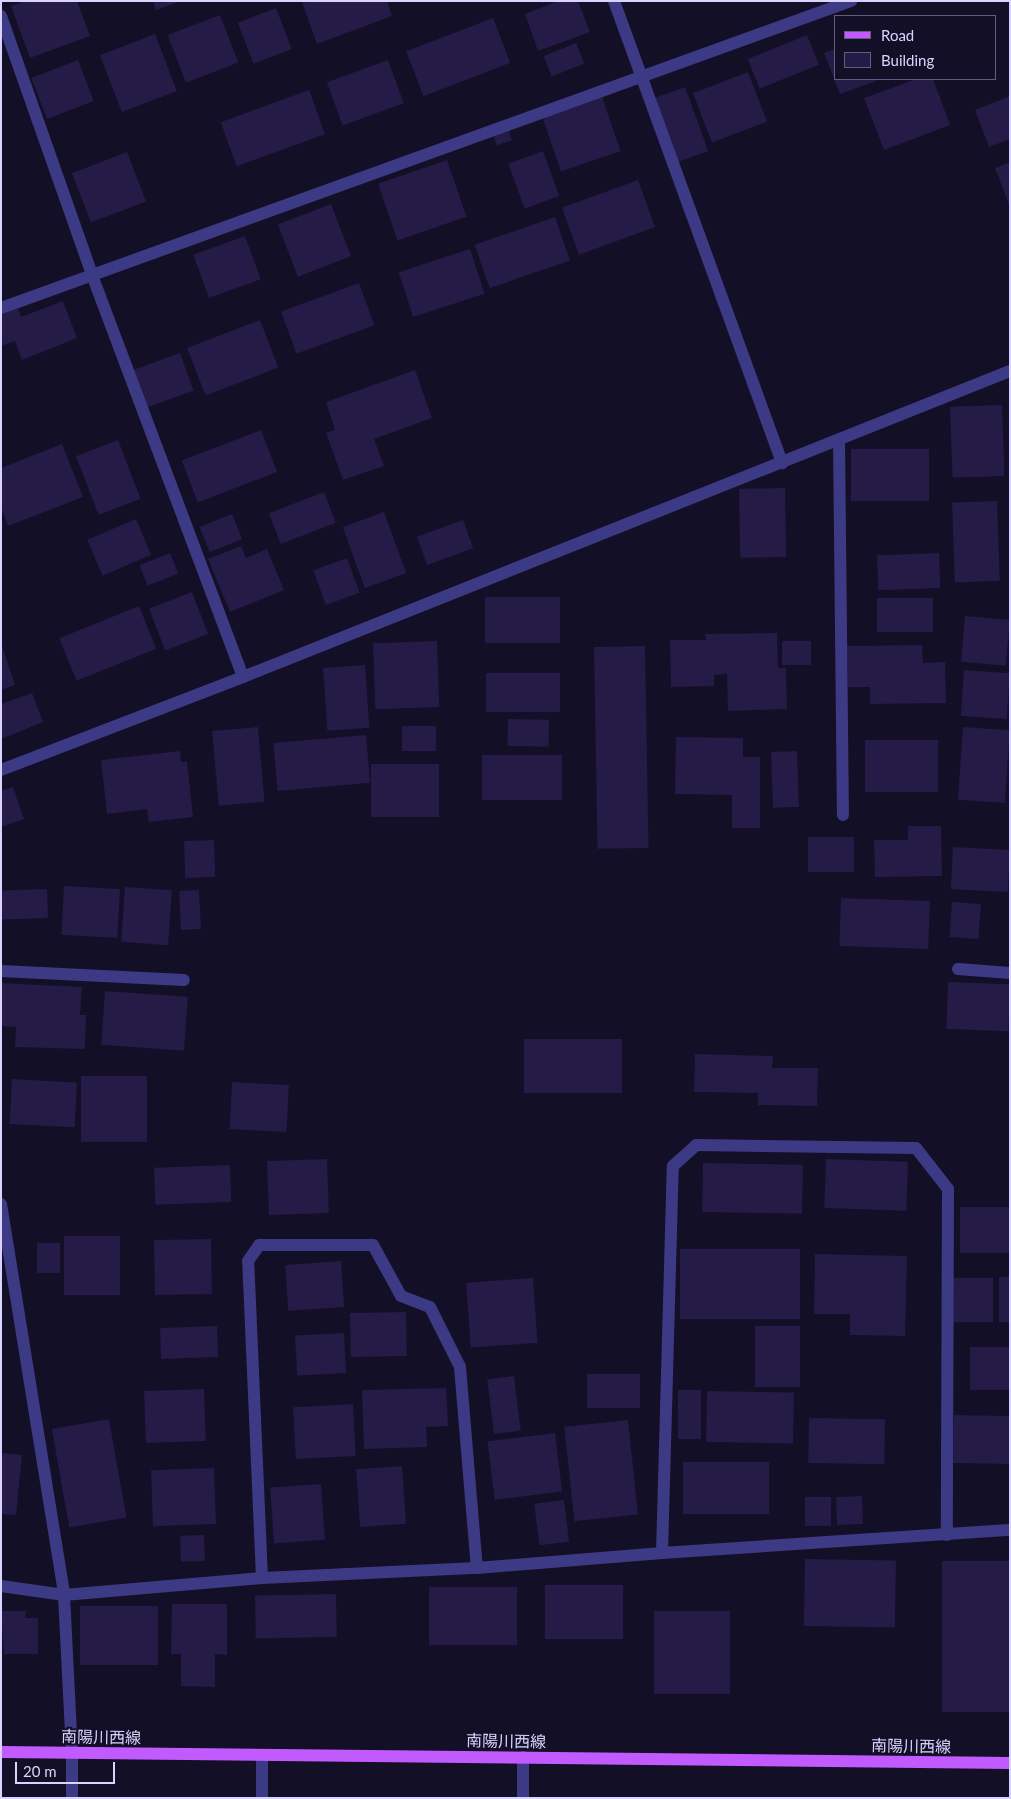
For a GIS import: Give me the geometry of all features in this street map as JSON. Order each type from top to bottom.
[{"type":"main road","name":"南陽川西線","points":[[1,1752],[1010,1763]]},
{"type":"street","points":[[614,1],[782,463]]},
{"type":"street","points":[[1,308],[643,78],[851,1]]},
{"type":"street","points":[[1,16],[92,275],[243,677]]},
{"type":"street","points":[[1,770],[243,677],[1010,371]]},
{"type":"street","points":[[839,440],[843,815]]},
{"type":"street","points":[[958,969],[1010,973]]},
{"type":"street","points":[[1,971],[184,980]]},
{"type":"street","points":[[662,1553],[673,1166],[696,1145],[916,1148],[948,1189],[947,1535]]},
{"type":"street","points":[[1,1204],[64,1595],[72,1753],[72,1798]]},
{"type":"street","points":[[262,1578],[248,1261],[259,1245],[373,1245],[401,1296],[430,1307],[460,1368],[477,1568]]},
{"type":"street","points":[[1,1586],[64,1595],[262,1578],[477,1568],[662,1553],[1010,1530]]},
{"type":"street","points":[[262,1755],[262,1798]]},
{"type":"street","points":[[523,1757],[523,1798]]},
{"type":"building","points":[[25,1],[77,1],[90,36],[30,58],[11,6]]},
{"type":"building","points":[[153,1],[179,1],[179,2],[156,10]]},
{"type":"building","points":[[387,1],[392,16],[317,44],[302,2]]},
{"type":"building","points":[[558,1],[578,1],[590,32],[538,51],[525,14]]},
{"type":"building","points":[[276,8],[292,49],[253,64],[238,23]]},
{"type":"building","points":[[220,15],[238,63],[186,83],[168,35]]},
{"type":"building","points":[[493,18],[510,63],[423,96],[406,51]]},
{"type":"building","points":[[155,34],[177,91],[122,112],[100,55]]},
{"type":"building","points":[[807,35],[819,65],[760,89],[748,59]]},
{"type":"building","points":[[576,43],[584,63],[552,77],[544,56]]},
{"type":"building","points":[[834,49],[834,79],[824,53]]},
{"type":"building","points":[[78,60],[94,101],[47,119],[31,78]]},
{"type":"building","points":[[388,60],[404,103],[343,125],[327,82]]},
{"type":"building","points":[[748,72],[767,121],[712,143],[693,93]]},
{"type":"building","points":[[835,80],[876,81],[840,94]]},
{"type":"building","points":[[913,80],[933,80],[950,125],[884,150],[864,98]]},
{"type":"building","points":[[685,87],[708,151],[674,163],[651,99]]},
{"type":"building","points":[[309,90],[325,134],[237,166],[221,122]]},
{"type":"building","points":[[1010,96],[1010,139],[989,147],[975,110]]},
{"type":"building","points":[[602,97],[621,151],[561,171],[542,118]]},
{"type":"building","points":[[508,128],[512,140],[497,145],[493,133]]},
{"type":"building","points":[[543,151],[559,196],[525,209],[508,164]]},
{"type":"building","points":[[127,152],[146,201],[91,223],[72,173]]},
{"type":"building","points":[[447,160],[467,217],[398,240],[378,184]]},
{"type":"building","points":[[1010,162],[1010,207],[995,168]]},
{"type":"building","points":[[638,180],[655,227],[579,255],[562,208]]},
{"type":"building","points":[[331,204],[351,256],[298,277],[278,224]]},
{"type":"building","points":[[555,217],[570,260],[490,288],[475,245]]},
{"type":"building","points":[[245,236],[261,279],[209,298],[193,255]]},
{"type":"building","points":[[470,249],[485,294],[413,317],[399,272]]},
{"type":"building","points":[[359,283],[374,325],[296,354],[281,311]]},
{"type":"building","points":[[63,301],[77,338],[22,360],[15,341],[1,346],[1,315],[18,308],[21,317]]},
{"type":"building","points":[[260,320],[278,368],[205,396],[187,348]]},
{"type":"building","points":[[180,353],[194,391],[145,408],[131,371]]},
{"type":"building","points":[[415,370],[432,418],[374,439],[384,466],[343,480],[326,433],[335,430],[326,402]]},
{"type":"building","points":[[1002,405],[1004,476],[953,478],[950,407]]},
{"type":"building","points":[[261,430],[277,472],[198,502],[182,460]]},
{"type":"building","points":[[118,440],[141,499],[99,515],[76,456]]},
{"type":"building","points":[[62,444],[83,497],[8,526],[1,507],[1,468]]},
{"type":"building","points":[[851,449],[929,449],[929,501],[851,501]]},
{"type":"building","points":[[785,488],[786,557],[740,558],[739,489]]},
{"type":"building","points":[[324,492],[336,523],[281,544],[269,513]]},
{"type":"building","points":[[997,501],[1000,581],[955,583],[952,503]]},
{"type":"building","points":[[384,512],[406,573],[365,588],[343,527]]},
{"type":"building","points":[[232,514],[242,539],[210,552],[200,527]]},
{"type":"building","points":[[136,519],[151,555],[102,576],[87,540]]},
{"type":"building","points":[[463,520],[473,548],[427,565],[417,537]]},
{"type":"building","points":[[241,546],[246,558],[267,549],[284,590],[230,612],[208,559]]},
{"type":"building","points":[[170,553],[178,573],[148,586],[139,565]]},
{"type":"building","points":[[939,553],[940,588],[878,590],[877,555]]},
{"type":"building","points":[[347,558],[360,593],[326,605],[313,570]]},
{"type":"building","points":[[192,592],[208,634],[165,650],[149,608]]},
{"type":"building","points":[[485,597],[560,597],[560,643],[485,643]]},
{"type":"building","points":[[877,598],[933,598],[933,632],[877,632]]},
{"type":"building","points":[[139,606],[156,649],[76,681],[59,638]]},
{"type":"building","points":[[965,616],[1010,620],[1006,666],[961,662]]},
{"type":"building","points":[[777,633],[778,668],[786,668],[787,709],[728,711],[727,674],[714,675],[714,686],[671,687],[670,640],[706,640],[705,634]]},
{"type":"building","points":[[437,641],[439,707],[375,709],[373,643]]},
{"type":"building","points":[[782,641],[811,641],[811,665],[782,665]]},
{"type":"building","points":[[1,643],[15,685],[1,690]]},
{"type":"building","points":[[922,645],[923,663],[945,662],[946,703],[870,704],[870,687],[848,687],[847,646]]},
{"type":"building","points":[[645,646],[649,848],[598,849],[594,647]]},
{"type":"building","points":[[365,665],[369,728],[327,731],[323,668]]},
{"type":"building","points":[[964,670],[1010,673],[1007,719],[961,716]]},
{"type":"building","points":[[486,673],[560,673],[560,712],[486,712]]},
{"type":"building","points":[[32,693],[43,722],[1,739],[1,704]]},
{"type":"building","points":[[508,719],[549,720],[549,747],[508,746]]},
{"type":"building","points":[[402,726],[436,726],[436,751],[402,751]]},
{"type":"building","points":[[258,727],[265,802],[219,806],[212,731]]},
{"type":"building","points":[[963,727],[1010,730],[1005,803],[958,800]]},
{"type":"building","points":[[366,735],[370,783],[278,791],[273,743]]},
{"type":"building","points":[[676,737],[743,738],[743,757],[760,757],[760,828],[732,828],[732,795],[675,794]]},
{"type":"building","points":[[865,740],[938,740],[938,792],[865,792]]},
{"type":"building","points":[[180,751],[181,762],[187,762],[193,817],[149,822],[147,809],[107,814],[101,760]]},
{"type":"building","points":[[797,751],[799,807],[773,808],[771,752]]},
{"type":"building","points":[[482,755],[562,755],[562,800],[482,800]]},
{"type":"building","points":[[371,764],[439,764],[439,817],[371,817]]},
{"type":"building","points":[[13,787],[24,819],[1,827],[1,791]]},
{"type":"building","points":[[908,826],[941,826],[942,876],[875,877],[874,840],[908,840]]},
{"type":"building","points":[[808,837],[854,837],[854,872],[808,872]]},
{"type":"building","points":[[214,840],[215,877],[185,878],[184,841]]},
{"type":"building","points":[[953,847],[1010,850],[1008,892],[951,889]]},
{"type":"building","points":[[64,886],[120,889],[117,938],[61,935]]},
{"type":"building","points":[[125,887],[172,890],[168,945],[121,942]]},
{"type":"building","points":[[47,889],[48,918],[2,920],[1,891]]},
{"type":"building","points":[[199,890],[201,929],[181,930],[179,891]]},
{"type":"building","points":[[841,898],[930,901],[928,949],[839,946]]},
{"type":"building","points":[[952,902],[981,904],[978,939],[950,937]]},
{"type":"building","points":[[948,982],[1010,984],[1008,1031],[946,1029]]},
{"type":"building","points":[[1,983],[82,987],[80,1015],[86,1015],[85,1049],[15,1047],[16,1027],[1,1026]]},
{"type":"building","points":[[105,991],[188,997],[184,1051],[101,1045]]},
{"type":"building","points":[[524,1039],[622,1039],[622,1093],[524,1093]]},
{"type":"building","points":[[695,1054],[773,1056],[772,1068],[818,1068],[817,1106],[758,1105],[758,1093],[694,1092]]},
{"type":"building","points":[[81,1076],[147,1076],[147,1142],[81,1142]]},
{"type":"building","points":[[12,1079],[77,1082],[75,1127],[10,1124]]},
{"type":"building","points":[[232,1082],[289,1085],[286,1132],[230,1129]]},
{"type":"building","points":[[327,1159],[329,1213],[269,1215],[267,1161]]},
{"type":"building","points":[[826,1159],[908,1162],[906,1211],[824,1208]]},
{"type":"building","points":[[703,1163],[803,1165],[802,1214],[702,1212]]},
{"type":"building","points":[[230,1165],[231,1202],[155,1205],[154,1168]]},
{"type":"building","points":[[960,1207],[1010,1207],[1010,1253],[960,1253]]},
{"type":"building","points":[[64,1236],[120,1236],[120,1295],[64,1295]]},
{"type":"building","points":[[211,1239],[212,1294],[155,1295],[154,1240]]},
{"type":"building","points":[[37,1243],[60,1243],[60,1273],[37,1273]]},
{"type":"building","points":[[680,1249],[800,1249],[800,1319],[680,1319]]},
{"type":"building","points":[[815,1254],[907,1256],[905,1336],[850,1335],[850,1314],[814,1314]]},
{"type":"building","points":[[341,1261],[344,1307],[288,1311],[285,1265]]},
{"type":"building","points":[[999,1277],[1010,1277],[1010,1322],[999,1322]]},
{"type":"building","points":[[533,1278],[538,1343],[471,1348],[466,1283]]},
{"type":"building","points":[[952,1278],[993,1278],[993,1322],[952,1322]]},
{"type":"building","points":[[406,1312],[407,1356],[351,1357],[350,1313]]},
{"type":"building","points":[[217,1326],[218,1357],[161,1359],[160,1328]]},
{"type":"building","points":[[755,1326],[800,1326],[800,1387],[755,1387]]},
{"type":"building","points":[[344,1333],[346,1373],[297,1376],[295,1336]]},
{"type":"building","points":[[970,1347],[1010,1347],[1010,1390],[970,1390]]},
{"type":"building","points":[[587,1374],[640,1374],[640,1408],[587,1408]]},
{"type":"building","points":[[514,1376],[521,1431],[494,1434],[487,1379]]},
{"type":"building","points":[[446,1388],[448,1426],[426,1427],[427,1447],[364,1449],[362,1390]]},
{"type":"building","points":[[204,1389],[206,1441],[146,1443],[144,1391]]},
{"type":"building","points":[[678,1390],[701,1390],[701,1439],[678,1439]]},
{"type":"building","points":[[707,1391],[794,1393],[793,1444],[706,1442]]},
{"type":"building","points":[[353,1404],[356,1456],[296,1459],[293,1407]]},
{"type":"building","points":[[954,1415],[1010,1416],[1009,1464],[953,1463]]},
{"type":"building","points":[[809,1418],[885,1419],[884,1464],[808,1463]]},
{"type":"building","points":[[109,1419],[126,1517],[69,1528],[52,1429]]},
{"type":"building","points":[[628,1420],[638,1514],[574,1521],[564,1427]]},
{"type":"building","points":[[555,1433],[562,1492],[495,1500],[488,1441]]},
{"type":"building","points":[[1,1453],[22,1455],[16,1515],[1,1514]]},
{"type":"building","points":[[683,1462],[769,1462],[769,1514],[683,1514]]},
{"type":"building","points":[[402,1466],[406,1524],[360,1527],[356,1469]]},
{"type":"building","points":[[214,1468],[216,1524],[153,1526],[151,1470]]},
{"type":"building","points":[[321,1484],[325,1540],[274,1543],[270,1488]]},
{"type":"building","points":[[862,1496],[863,1524],[837,1525],[836,1497]]},
{"type":"building","points":[[805,1497],[831,1497],[831,1526],[805,1526]]},
{"type":"building","points":[[564,1500],[569,1542],[539,1545],[534,1504]]},
{"type":"building","points":[[204,1535],[205,1561],[181,1562],[180,1536]]},
{"type":"building","points":[[805,1559],[896,1561],[895,1628],[804,1626]]},
{"type":"building","points":[[942,1561],[1010,1561],[1010,1712],[942,1712]]},
{"type":"building","points":[[545,1585],[623,1585],[623,1639],[545,1639]]},
{"type":"building","points":[[429,1587],[517,1587],[517,1645],[429,1645]]},
{"type":"building","points":[[336,1594],[337,1637],[256,1638],[255,1595]]},
{"type":"building","points":[[172,1604],[227,1604],[227,1655],[215,1654],[215,1687],[181,1686],[181,1654],[171,1654]]},
{"type":"building","points":[[80,1606],[158,1606],[158,1665],[80,1665]]},
{"type":"building","points":[[1,1611],[26,1611],[25,1618],[38,1618],[38,1654],[4,1654]]},
{"type":"building","points":[[654,1611],[730,1611],[730,1694],[654,1694]]}]
